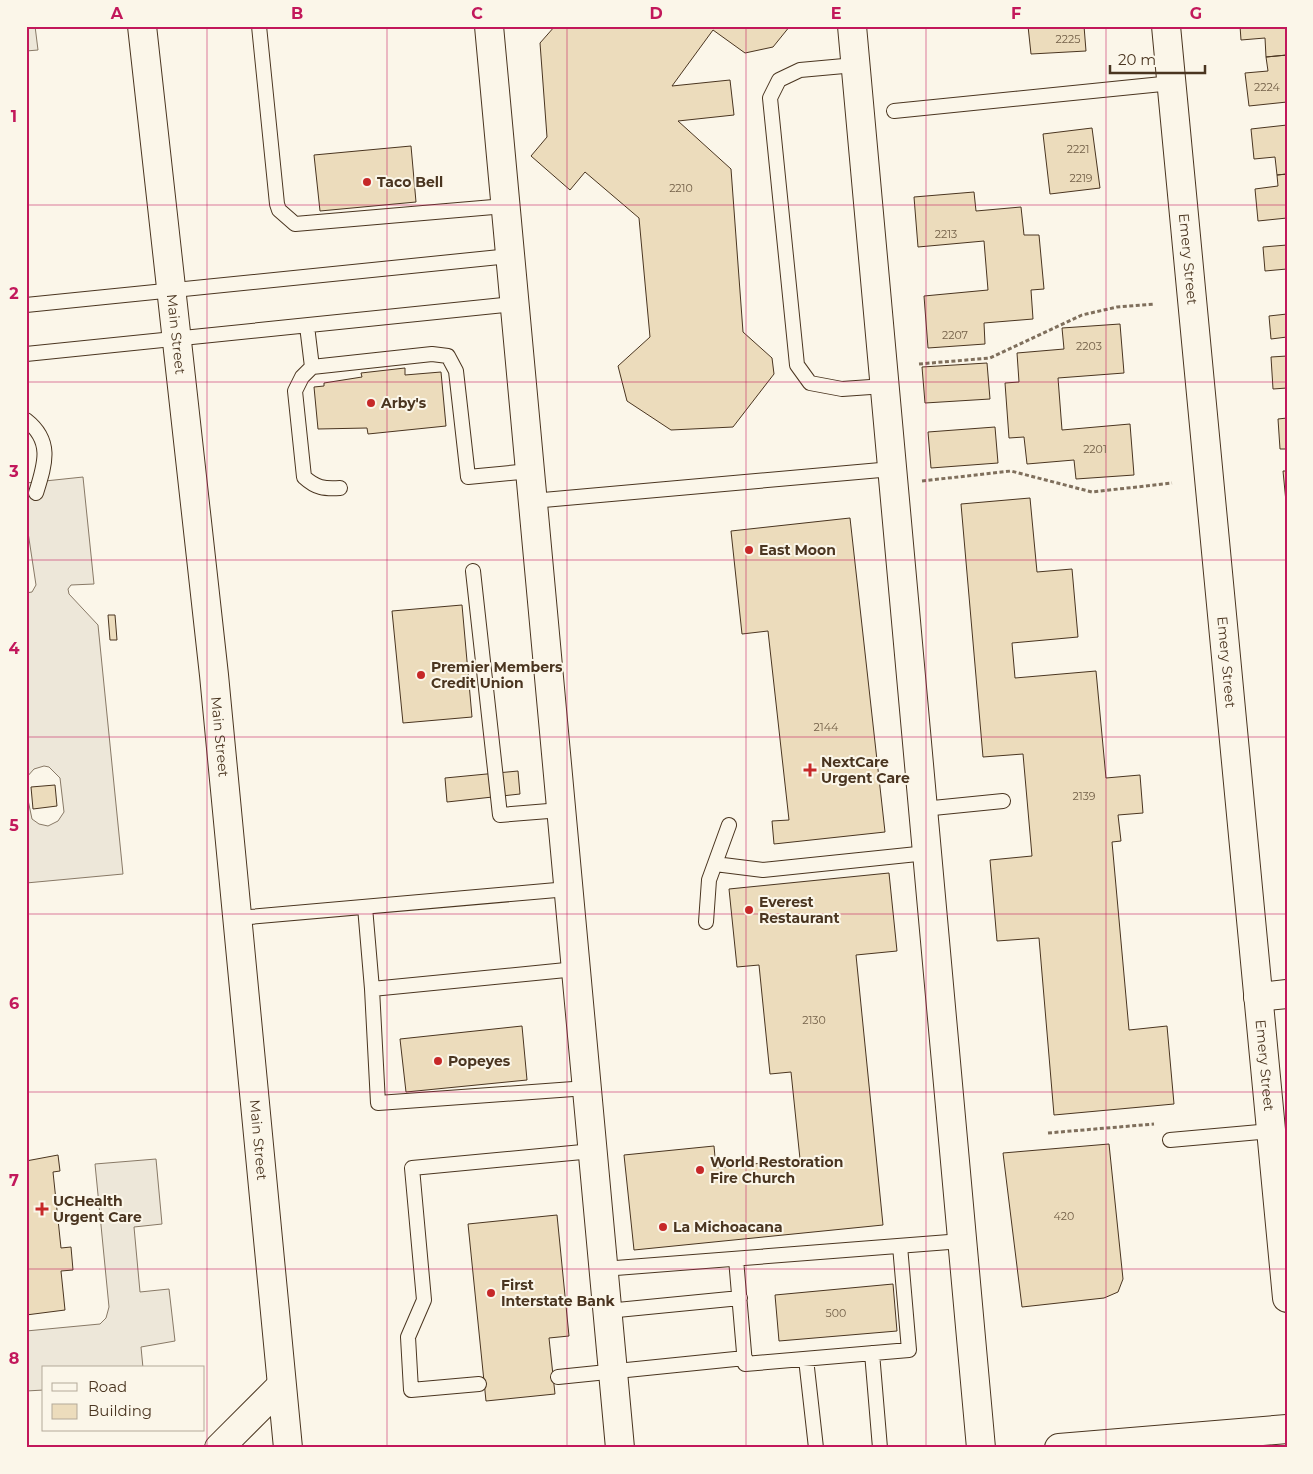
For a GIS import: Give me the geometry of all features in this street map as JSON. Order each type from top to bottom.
[{"type":"main road","name":"Main Street","points":[[142,26],[238,918],[288,1448]]},
{"type":"main road","points":[[489,26],[620,1448]]},
{"type":"main road","points":[[852,26],[981,1448]]},
{"type":"main road","name":"Emery Street","points":[[1166,26],[1287,1298]]},
{"type":"main road","points":[[1258,997],[1287,994]]},
{"type":"main road","points":[[219,1448],[281,1386]]},
{"type":"main road","points":[[1059,1448],[1287,1429]]},
{"type":"lane","points":[[259,26],[275,190],[279,210],[296,224],[505,206]]},
{"type":"lane","points":[[856,65],[800,70],[780,80],[770,98],[797,365],[810,383],[842,389],[885,386]]},
{"type":"lane","points":[[894,111],[1172,83]]},
{"type":"lane","points":[[26,305],[510,256]]},
{"type":"lane","points":[[26,354],[514,304]]},
{"type":"lane","points":[[307,326],[312,367]]},
{"type":"lane","points":[[340,488],[325,489],[314,486],[304,477],[295,391],[302,377],[312,367],[432,354],[448,356],[456,371],[468,477],[530,471]]},
{"type":"lane","points":[[26,420],[37,428],[44,442],[44,466],[36,493]]},
{"type":"lane","points":[[532,501],[893,476]]},
{"type":"lane","points":[[473,571],[500,815],[561,810]]},
{"type":"lane","points":[[923,809],[1003,801]]},
{"type":"lane","points":[[706,922],[709,880],[730,825]]},
{"type":"lane","points":[[715,864],[763,870],[927,853]]},
{"type":"lane","points":[[238,918],[568,889]]},
{"type":"lane","points":[[365,907],[372,989],[378,1103],[587,1088]]},
{"type":"lane","points":[[372,989],[576,969]]},
{"type":"lane","points":[[1170,1140],[1271,1131]]},
{"type":"lane","points":[[479,1384],[411,1390],[408,1338],[424,1300],[412,1168],[592,1152]]},
{"type":"lane","points":[[603,1269],[962,1242]]},
{"type":"lane","points":[[736,1259],[745,1364],[909,1350],[900,1246]]},
{"type":"lane","points":[[607,1311],[740,1298]]},
{"type":"lane","points":[[872,1353],[880,1448]]},
{"type":"lane","points":[[558,1376],[745,1358]]},
{"type":"lane","points":[[806,1358],[816,1448]]},
{"type":"path","points":[[919,364],[990,358],[1082,315],[1117,307],[1155,304]]},
{"type":"path","points":[[893,476],[1011,471],[1092,492],[1172,483]]},
{"type":"path","points":[[1048,1133],[1164,1123]]},
{"type":"shaded area","points":[[26,26],[35,26],[38,50],[26,51]]},
{"type":"shaded area","points":[[83,477],[94,584],[71,585],[68,589],[69,594],[98,625],[123,874],[26,883],[26,778],[26,593],[32,592],[36,585],[26,519],[26,483]],"holes":[[[44,766],[49,767],[60,778],[64,812],[58,821],[48,826],[39,824],[32,819],[26,778],[34,769]]]},
{"type":"shaded area","points":[[156,1159],[162,1224],[134,1227],[140,1292],[169,1289],[175,1341],[141,1347],[143,1366],[42,1366],[42,1390],[26,1391],[26,1331],[100,1324],[106,1318],[109,1307],[95,1164]]},
{"type":"building","points":[[555,26],[790,26],[773,47],[745,53],[713,30],[672,86],[730,80],[734,115],[678,121],[731,169],[743,332],[772,358],[774,374],[733,427],[671,430],[627,401],[618,366],[650,337],[639,218],[585,172],[570,190],[531,156],[547,137],[540,43]]},
{"type":"building","points":[[1028,26],[1084,26],[1086,51],[1031,54]]},
{"type":"building","points":[[1240,26],[1287,26],[1287,55],[1266,57],[1265,38],[1241,40]]},
{"type":"building","points":[[1287,55],[1287,102],[1249,106],[1245,73],[1268,71],[1266,57]]},
{"type":"building","points":[[1287,125],[1287,174],[1277,175],[1275,157],[1254,159],[1251,129]]},
{"type":"building","points":[[1092,128],[1100,188],[1050,194],[1043,134]]},
{"type":"building","points":[[411,146],[416,202],[320,211],[314,155]]},
{"type":"building","points":[[1287,174],[1287,218],[1258,221],[1255,189],[1278,186],[1277,175]]},
{"type":"building","points":[[974,192],[976,211],[1021,207],[1024,235],[1039,235],[1044,289],[1031,290],[1033,319],[984,323],[985,344],[928,348],[924,296],[988,290],[984,241],[918,247],[914,197]]},
{"type":"building","points":[[1287,245],[1287,269],[1265,271],[1263,247]]},
{"type":"building","points":[[1287,314],[1287,337],[1271,339],[1269,316]]},
{"type":"building","points":[[1120,324],[1124,373],[1058,378],[1062,430],[1130,424],[1134,475],[1076,479],[1074,460],[1027,464],[1024,437],[1009,438],[1005,383],[1019,382],[1017,353],[1064,349],[1062,328]]},
{"type":"building","points":[[1287,356],[1287,388],[1273,389],[1271,357]]},
{"type":"building","points":[[987,363],[990,399],[925,403],[922,367]]},
{"type":"building","points":[[405,368],[405,375],[441,372],[446,426],[368,434],[367,428],[318,429],[314,387],[324,386],[324,383],[362,377],[361,373]]},
{"type":"building","points":[[1287,418],[1287,449],[1280,449],[1278,419]]},
{"type":"building","points":[[995,427],[998,463],[931,468],[928,432]]},
{"type":"building","points":[[1283,471],[1287,471],[1287,502],[1286,502]]},
{"type":"building","points":[[1030,498],[1037,572],[1072,569],[1078,637],[1012,643],[1015,678],[1096,671],[1106,778],[1140,775],[1143,813],[1118,815],[1121,841],[1112,842],[1129,1030],[1167,1026],[1174,1104],[1054,1115],[1039,938],[997,941],[990,860],[1032,856],[1023,754],[983,757],[961,504]]},
{"type":"building","points":[[850,518],[885,832],[774,844],[772,821],[789,820],[768,631],[742,634],[731,531]]},
{"type":"building","points":[[462,605],[472,717],[403,723],[392,611]]},
{"type":"building","points":[[108,615],[115,615],[117,640],[110,640]]},
{"type":"building","points":[[518,771],[520,794],[447,802],[445,778]]},
{"type":"building","points":[[55,785],[57,806],[33,809],[31,787]]},
{"type":"building","points":[[889,873],[897,951],[856,955],[883,1225],[634,1250],[624,1155],[714,1146],[716,1168],[800,1159],[791,1072],[770,1074],[759,965],[737,967],[729,889]]},
{"type":"building","points":[[522,1026],[527,1080],[406,1092],[400,1039]]},
{"type":"building","points":[[1109,1144],[1123,1279],[1118,1292],[1104,1298],[1022,1307],[1003,1153]]},
{"type":"building","name":"UCHealth Urgent Care","points":[[58,1155],[60,1171],[53,1172],[61,1248],[71,1247],[73,1270],[61,1271],[65,1310],[26,1315],[26,1161]]},
{"type":"building","points":[[557,1215],[569,1336],[549,1338],[555,1394],[486,1401],[468,1224]]},
{"type":"building","points":[[893,1284],[897,1331],[779,1341],[775,1295]]},
{"type":"place","name":"Taco Bell","points":[[367,182]]},
{"type":"place","name":"Arby's","points":[[371,403]]},
{"type":"place","name":"East Moon","points":[[749,550]]},
{"type":"place","name":"Premier Members Credit Union","points":[[421,675]]},
{"type":"place","name":"NextCare Urgent Care","points":[[810,770]]},
{"type":"place","name":"Everest Restaurant","points":[[749,910]]},
{"type":"place","name":"Popeyes","points":[[438,1061]]},
{"type":"place","name":"World Restoration Fire Church","points":[[700,1170]]},
{"type":"place","name":"UCHealth Urgent Care","points":[[42,1209]]},
{"type":"place","name":"La Michoacana","points":[[663,1227]]},
{"type":"place","name":"First Interstate Bank","points":[[491,1293]]}]
